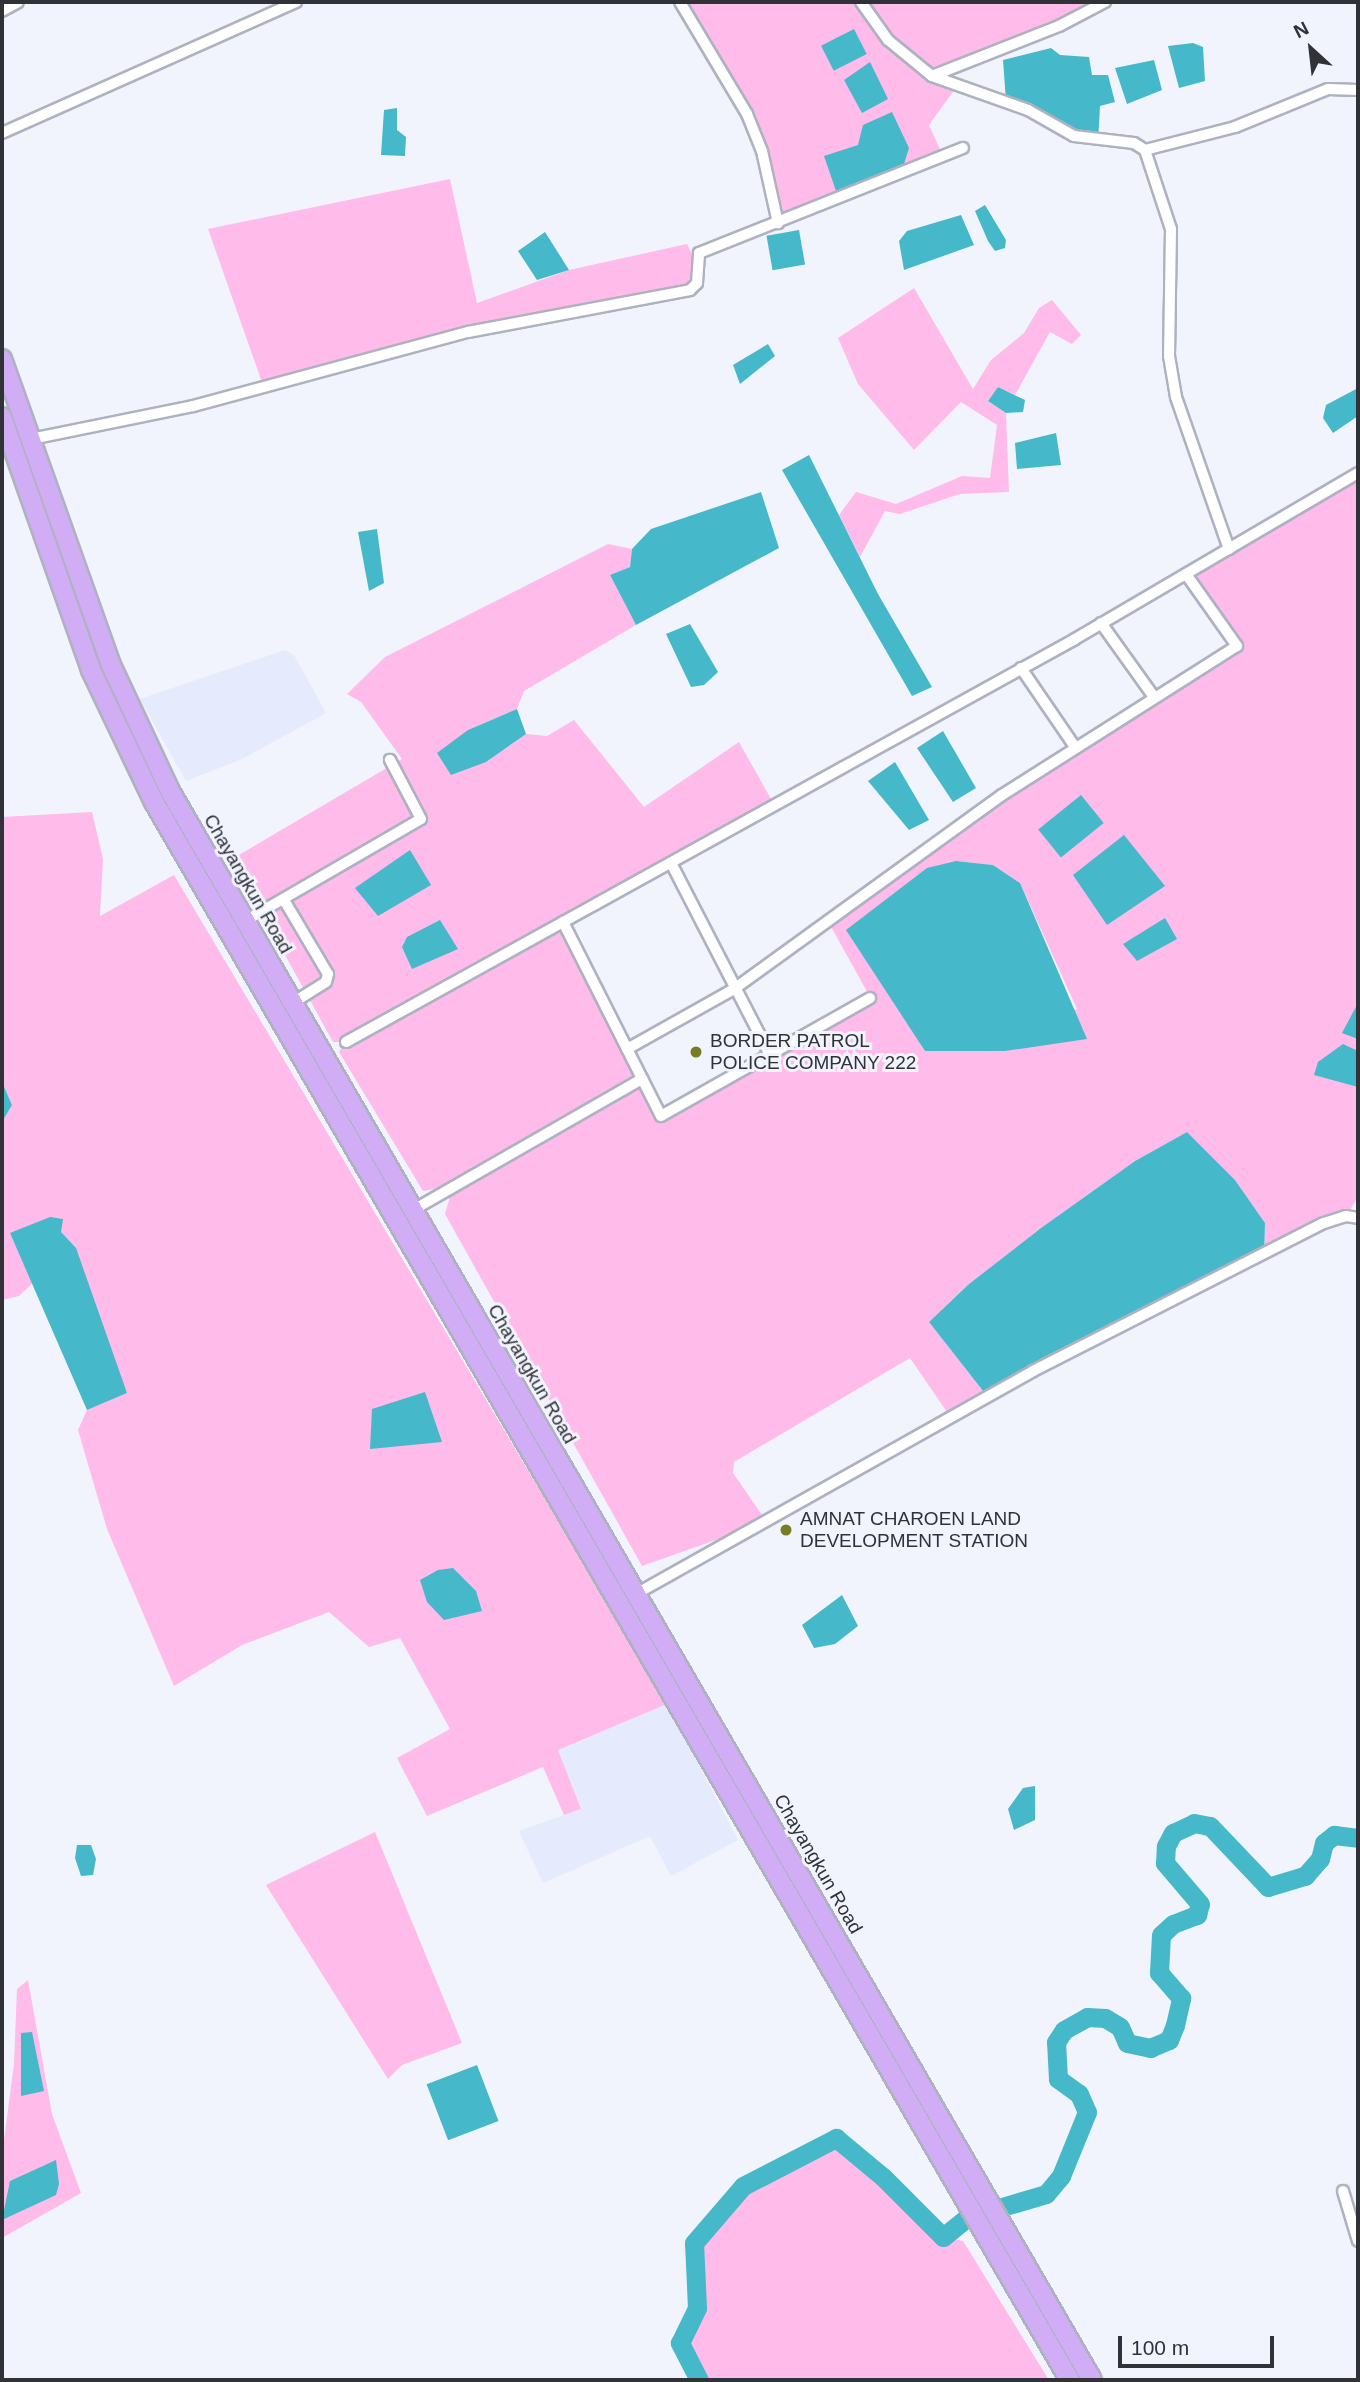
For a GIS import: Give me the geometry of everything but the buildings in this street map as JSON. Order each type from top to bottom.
[{"type":"highway","name":"Chayangkun Road","points":[[2,359],[138,729],[292,1003],[1092,2380]]},
{"type":"highway","name":"Chayangkun Road","points":[[2,417],[91,670],[121,737],[367,1170],[1070,2380]]},
{"type":"highway","points":[[367,1170],[383,1160]]},
{"type":"street","points":[[2,11],[18,2]]},
{"type":"street","points":[[2,133],[296,2]]},
{"type":"street","points":[[680,2],[747,114],[762,151],[778,223]]},
{"type":"street","points":[[861,2],[888,40],[932,76],[1006,101],[1074,136],[1134,143],[1145,150],[1171,229],[1169,356],[1175,397],[1229,549]]},
{"type":"street","points":[[932,76],[1059,26],[1105,2]]},
{"type":"street","points":[[1145,150],[1235,127],[1328,89],[1358,90]]},
{"type":"street","points":[[31,439],[193,407],[468,332],[690,290],[697,283],[699,253],[964,148]]},
{"type":"street","points":[[346,1042],[1021,668],[1358,473]]},
{"type":"street","points":[[627,1049],[734,989],[894,870],[1074,747],[1237,646],[1186,574]]},
{"type":"street","points":[[1101,623],[1154,697]]},
{"type":"street","points":[[1021,668],[1074,747]]},
{"type":"street","points":[[245,921],[421,819],[390,760]]},
{"type":"street","points":[[671,863],[770,1055]]},
{"type":"street","points":[[284,900],[328,974],[326,982],[292,1003]]},
{"type":"street","points":[[563,922],[661,1116],[870,998]]},
{"type":"street","points":[[413,1210],[642,1079]]},
{"type":"street","points":[[636,1594],[986,1396],[1324,1223],[1346,1216],[1358,1218]]},
{"type":"street","points":[[1343,2190],[1358,2241]]},
{"type":"shaded area","points":[[680,2],[1105,2],[933,76],[958,85],[929,125],[943,156],[778,223],[755,132]]},
{"type":"shaded area","points":[[450,179],[477,303],[569,270],[687,244],[695,260],[696,287],[468,332],[264,388],[208,229]]},
{"type":"shaded area","points":[[914,288],[973,389],[991,360],[1024,333],[1039,308],[1052,300],[1081,335],[1072,344],[1050,332],[1015,395],[998,387],[988,401],[1006,413],[1009,492],[960,494],[900,514],[885,511],[860,557],[839,515],[856,492],[896,504],[962,476],[990,478],[997,425],[961,402],[914,450],[858,384],[838,338]]},
{"type":"shaded area","points":[[1358,473],[1358,1197],[1346,1216],[1264,1255],[1265,1223],[1235,1180],[1187,1132],[1135,1161],[1041,1228],[969,1284],[929,1322],[987,1396],[949,1415],[910,1358],[734,1462],[733,1473],[767,1522],[642,1566],[445,1214],[453,1186],[423,1191],[339,1052],[345,1042],[333,1042],[232,859],[402,759],[361,702],[347,694],[385,657],[608,544],[632,549],[630,567],[610,575],[636,625],[524,691],[517,709],[468,730],[486,762],[526,734],[547,736],[574,720],[644,807],[739,742],[775,806],[563,923],[660,1116],[870,997],[829,923],[894,870],[1236,646],[1186,574]],"holes":[[[956,861],[993,865],[1020,883],[1077,1009],[925,1051],[889,990]]]},
{"type":"shaded area","points":[[285,650],[294,655],[326,713],[242,759],[186,781],[140,699]]},
{"type":"shaded area","points":[[92,812],[103,859],[100,916],[174,875],[667,1704],[558,1750],[581,1809],[564,1815],[543,1767],[427,1816],[397,1758],[450,1729],[400,1638],[369,1647],[329,1612],[242,1645],[174,1686],[107,1529],[78,1430],[87,1410],[127,1393],[61,1232],[10,1233],[34,1282],[19,1296],[2,1300],[2,1122],[12,1105],[2,1082],[2,817]]},
{"type":"shaded area","points":[[667,1704],[738,1840],[671,1876],[650,1836],[543,1883],[519,1831],[581,1809],[558,1750]]},
{"type":"shaded area","points":[[375,1832],[462,2043],[402,2065],[388,2079],[266,1885]]},
{"type":"shaded area","points":[[28,1980],[52,2114],[81,2193],[2,2238],[2,2156],[14,2064],[17,1989]]},
{"type":"shaded area","points":[[836,2138],[883,2177],[943,2237],[963,2241],[1049,2380],[699,2380],[680,2343],[697,2308],[694,2243],[743,2186]]},
{"type":"water","points":[[854,29],[867,54],[834,71],[821,46]]},
{"type":"water","points":[[1193,43],[1203,47],[1205,81],[1179,88],[1168,46]]},
{"type":"water","points":[[1051,48],[1060,55],[1089,57],[1092,75],[1108,75],[1115,102],[1100,106],[1098,142],[1006,101],[1003,60]]},
{"type":"water","points":[[1154,60],[1162,90],[1127,104],[1115,68]]},
{"type":"water","points":[[870,62],[888,99],[862,113],[844,80]]},
{"type":"water","points":[[397,108],[397,130],[406,137],[405,156],[381,155],[384,110]]},
{"type":"water","points":[[892,112],[909,148],[904,164],[836,191],[824,156],[858,145],[863,125]]},
{"type":"water","points":[[985,205],[1006,240],[1005,248],[995,251],[988,241],[975,211]]},
{"type":"water","points":[[961,215],[974,245],[904,270],[899,241],[907,231]]},
{"type":"water","points":[[799,230],[805,264],[773,270],[767,236]]},
{"type":"water","points":[[545,232],[569,270],[537,280],[518,251]]},
{"type":"water","points":[[768,344],[775,356],[740,384],[733,365]]},
{"type":"water","points":[[998,387],[1025,400],[1023,412],[1006,413],[988,401]]},
{"type":"water","points":[[1358,388],[1358,416],[1333,433],[1323,418],[1326,405]]},
{"type":"water","points":[[1056,433],[1061,465],[1017,469],[1015,443]]},
{"type":"water","points":[[809,455],[878,594],[932,687],[912,696],[782,470]]},
{"type":"water","points":[[761,492],[779,548],[636,625],[610,575],[630,567],[632,549],[651,529]]},
{"type":"water","points":[[377,529],[384,583],[369,591],[358,532]]},
{"type":"water","points":[[690,624],[718,672],[704,685],[691,687],[666,634]]},
{"type":"water","points":[[517,709],[526,734],[486,762],[451,775],[437,753],[468,730]]},
{"type":"water","points":[[943,731],[976,788],[953,802],[917,748]]},
{"type":"water","points":[[895,762],[929,820],[909,830],[868,781]]},
{"type":"water","points":[[1081,795],[1104,823],[1061,858],[1038,830]]},
{"type":"water","points":[[1124,835],[1165,886],[1107,925],[1073,875]]},
{"type":"water","points":[[410,850],[431,885],[378,916],[355,888]]},
{"type":"water","points":[[956,861],[993,865],[1020,883],[1087,1039],[1005,1051],[925,1051],[846,930],[927,868]]},
{"type":"water","points":[[1165,918],[1177,939],[1137,961],[1123,944]]},
{"type":"water","points":[[440,920],[458,949],[412,969],[402,947],[407,937]]},
{"type":"water","points":[[1358,1003],[1358,1039],[1342,1033]]},
{"type":"water","points":[[1343,1044],[1358,1051],[1358,1087],[1314,1075],[1318,1062]]},
{"type":"water","points":[[2,1082],[12,1105],[2,1122]]},
{"type":"water","points":[[1187,1132],[1235,1180],[1265,1223],[1264,1255],[987,1396],[929,1322],[969,1284],[1041,1228],[1135,1161]]},
{"type":"water","points":[[50,1217],[63,1219],[61,1232],[76,1248],[127,1393],[87,1410],[10,1233]]},
{"type":"water","points":[[425,1392],[442,1442],[370,1449],[372,1409]]},
{"type":"water","points":[[453,1568],[476,1591],[482,1611],[444,1620],[427,1602],[420,1580],[438,1570]]},
{"type":"water","points":[[842,1595],[858,1626],[835,1644],[814,1648],[802,1625]]},
{"type":"water","points":[[1035,1786],[1035,1820],[1014,1830],[1008,1809],[1023,1788]]},
{"type":"water","points":[[77,1845],[91,1845],[96,1859],[93,1875],[81,1876],[75,1858]]},
{"type":"water","points":[[32,2032],[44,2091],[21,2096],[21,2033]]},
{"type":"water","points":[[477,2065],[499,2121],[448,2140],[427,2084]]},
{"type":"water","points":[[56,2160],[59,2184],[56,2195],[2,2220],[10,2181]]},
{"type":"waterway","points":[[699,2380],[680,2343],[697,2308],[694,2243],[743,2186],[836,2138],[883,2177],[943,2237],[968,2217],[1046,2194],[1061,2176],[1087,2112],[1079,2094],[1058,2079],[1056,2042],[1064,2030],[1087,2017],[1105,2018],[1120,2027],[1127,2043],[1150,2048],[1169,2040],[1175,2025],[1181,1998],[1159,1973],[1161,1935],[1173,1924],[1197,1915],[1200,1904],[1165,1863],[1166,1846],[1173,1833],[1194,1823],[1210,1826],[1268,1887],[1305,1876],[1320,1859],[1324,1843],[1334,1835],[1358,1838]]},
{"type":"place","name":"BORDER PATROL POLICE COMPANY 222","points":[[696,1052]]},
{"type":"place","name":"AMNAT CHAROEN LAND DEVELOPMENT STATION","points":[[786,1530]]}]
